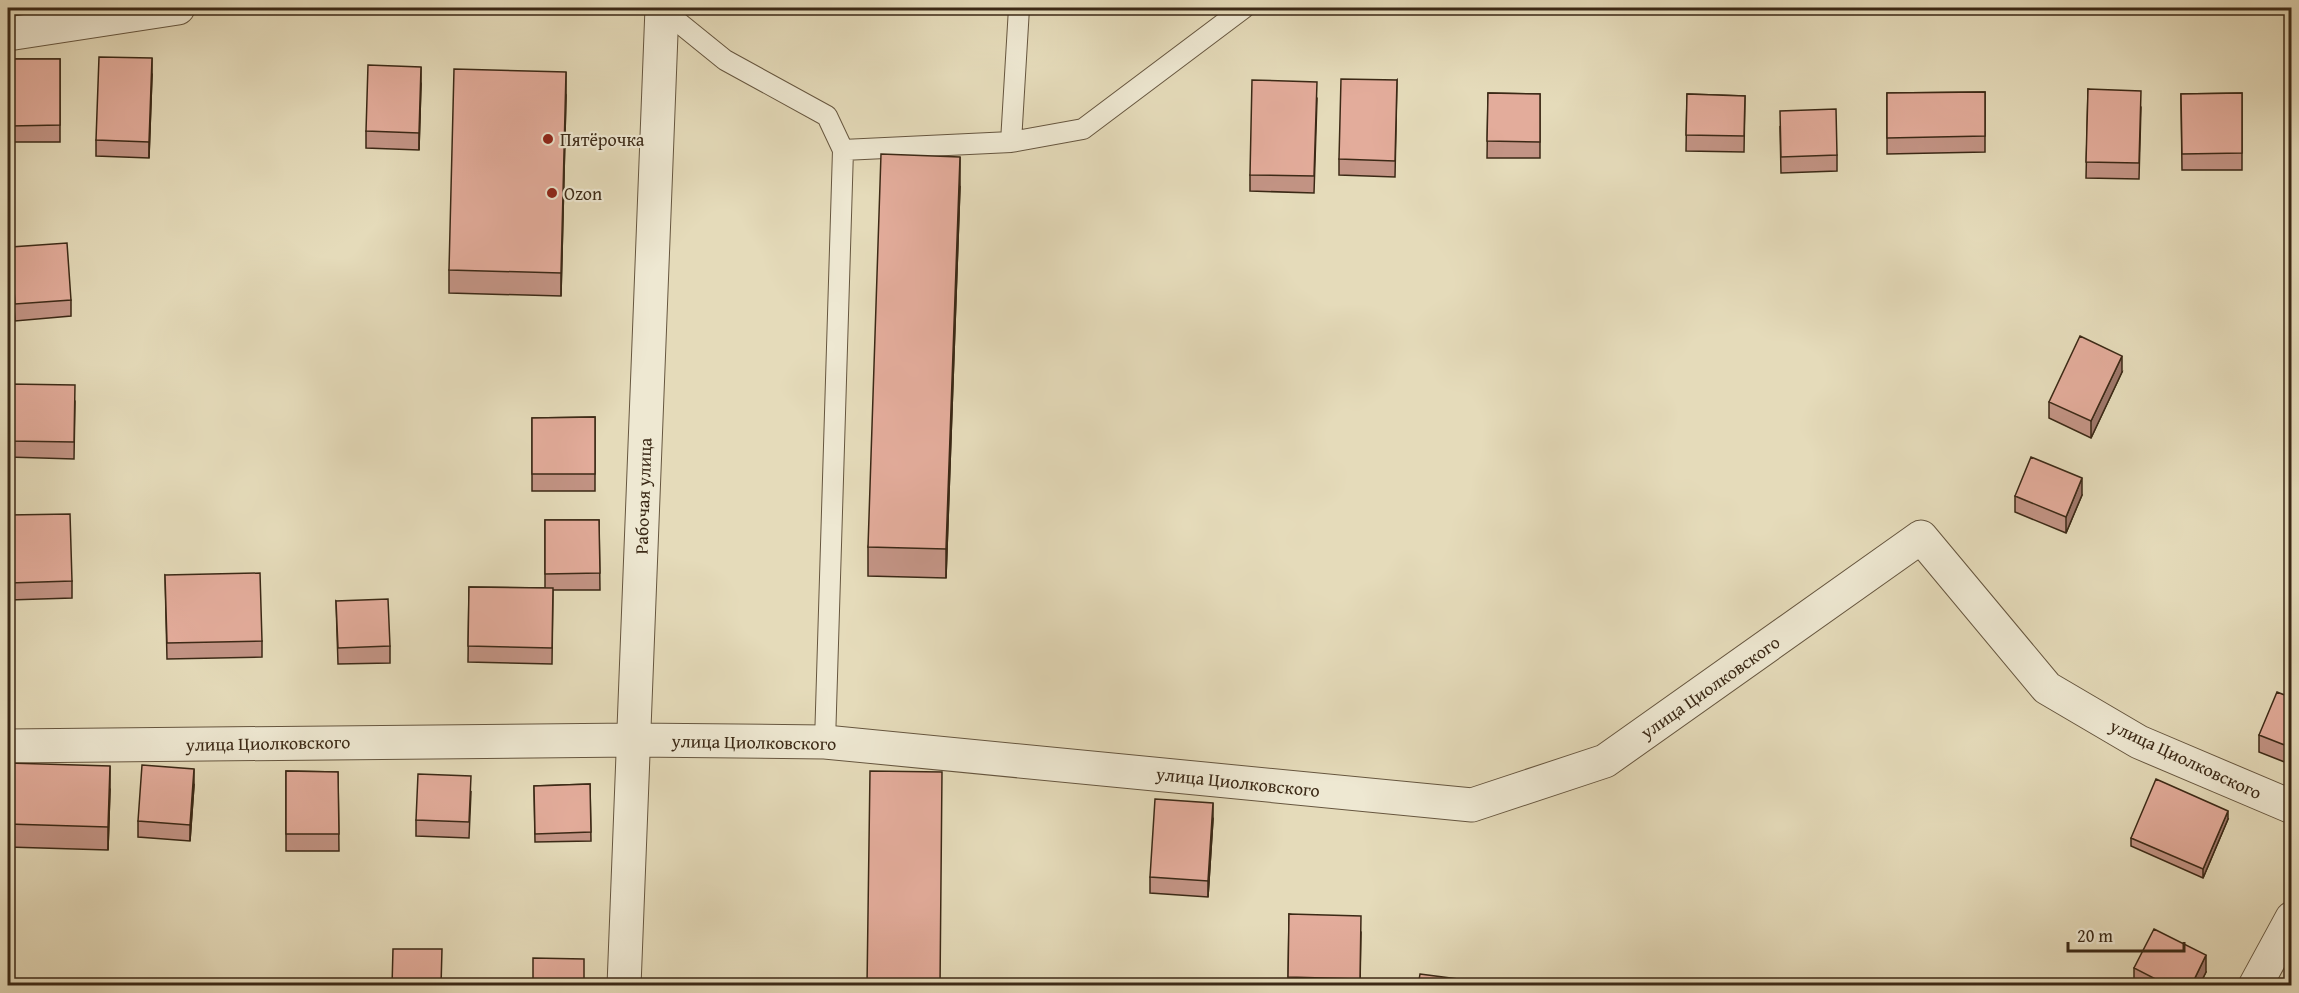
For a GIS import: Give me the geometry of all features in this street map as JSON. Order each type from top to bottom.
[{"type":"street","points":[[8,34],[178,8]]},
{"type":"street","name":"Рабочая улица","points":[[624,986],[662,8]]},
{"type":"street","name":"улица Циолковского","points":[[8,746],[633,740],[825,742],[1472,806],[1605,760],[1922,537],[2047,688],[2139,742],[2292,807]]},
{"type":"street","points":[[2255,986],[2292,918]]},
{"type":"lane","points":[[662,8],[725,60],[827,116],[843,150],[825,742]]},
{"type":"lane","points":[[1011,142],[1019,8]]},
{"type":"lane","points":[[843,150],[1011,142],[1083,129],[1244,8]]},
{"type":"building","points":[[99,57],[152,58],[149,142],[96,140]]},
{"type":"building","points":[[10,59],[60,59],[60,125],[10,126]]},
{"type":"building","points":[[368,65],[421,67],[419,133],[366,131]]},
{"type":"building","points":[[454,69],[566,72],[561,273],[449,270]]},
{"type":"building","points":[[1341,79],[1397,80],[1395,161],[1339,159]]},
{"type":"building","points":[[1252,80],[1317,82],[1314,176],[1250,175]]},
{"type":"building","points":[[2088,89],[2141,91],[2139,163],[2086,162]]},
{"type":"building","points":[[1985,92],[1985,136],[1887,138],[1887,93]]},
{"type":"building","points":[[1488,93],[1540,94],[1540,142],[1487,141]]},
{"type":"building","points":[[2242,93],[2242,153],[2182,154],[2181,94]]},
{"type":"building","points":[[1687,94],[1745,96],[1744,136],[1686,135]]},
{"type":"building","points":[[1836,109],[1837,155],[1781,157],[1780,111]]},
{"type":"building","points":[[881,154],[960,157],[946,549],[868,547]]},
{"type":"building","points":[[67,243],[71,300],[15,304],[11,247]]},
{"type":"building","points":[[2080,336],[2122,356],[2091,421],[2049,402]]},
{"type":"building","points":[[8,384],[75,385],[74,442],[8,441]]},
{"type":"building","points":[[595,417],[595,474],[532,474],[532,418]]},
{"type":"building","points":[[2031,457],[2082,478],[2066,517],[2015,496]]},
{"type":"building","points":[[70,514],[72,581],[9,583],[8,515]]},
{"type":"building","points":[[545,520],[599,520],[600,573],[545,574]]},
{"type":"building","points":[[260,573],[262,641],[167,643],[165,575]]},
{"type":"building","points":[[469,587],[553,588],[552,648],[468,646]]},
{"type":"building","points":[[388,599],[390,646],[338,648],[336,601]]},
{"type":"building","points":[[2277,692],[2292,698],[2292,748],[2259,735]]},
{"type":"building","points":[[8,763],[110,766],[108,827],[8,824]]},
{"type":"building","points":[[142,765],[194,769],[190,825],[138,821]]},
{"type":"building","points":[[286,771],[338,772],[339,834],[286,834]]},
{"type":"building","points":[[870,771],[942,772],[940,986],[867,986]]},
{"type":"building","points":[[418,774],[471,776],[469,822],[416,820]]},
{"type":"building","points":[[2156,779],[2228,811],[2203,869],[2131,838]]},
{"type":"building","points":[[590,784],[591,832],[535,834],[534,786]]},
{"type":"building","points":[[1155,799],[1213,803],[1208,881],[1150,877]]},
{"type":"building","points":[[1289,914],[1361,916],[1360,979],[1288,977]]},
{"type":"building","points":[[2154,929],[2206,955],[2191,986],[2169,986],[2134,968]]},
{"type":"building","points":[[393,949],[442,949],[441,986],[392,986]]},
{"type":"building","points":[[533,958],[584,959],[584,986],[533,986]]},
{"type":"building","points":[[1420,974],[1481,982],[1481,986],[1418,986]]},
{"type":"building","points":[[1134,984],[1192,985],[1192,986],[1134,986]]},
{"type":"place","name":"Пятёрочка","points":[[548,139]]},
{"type":"place","name":"Ozon","points":[[552,193]]}]
